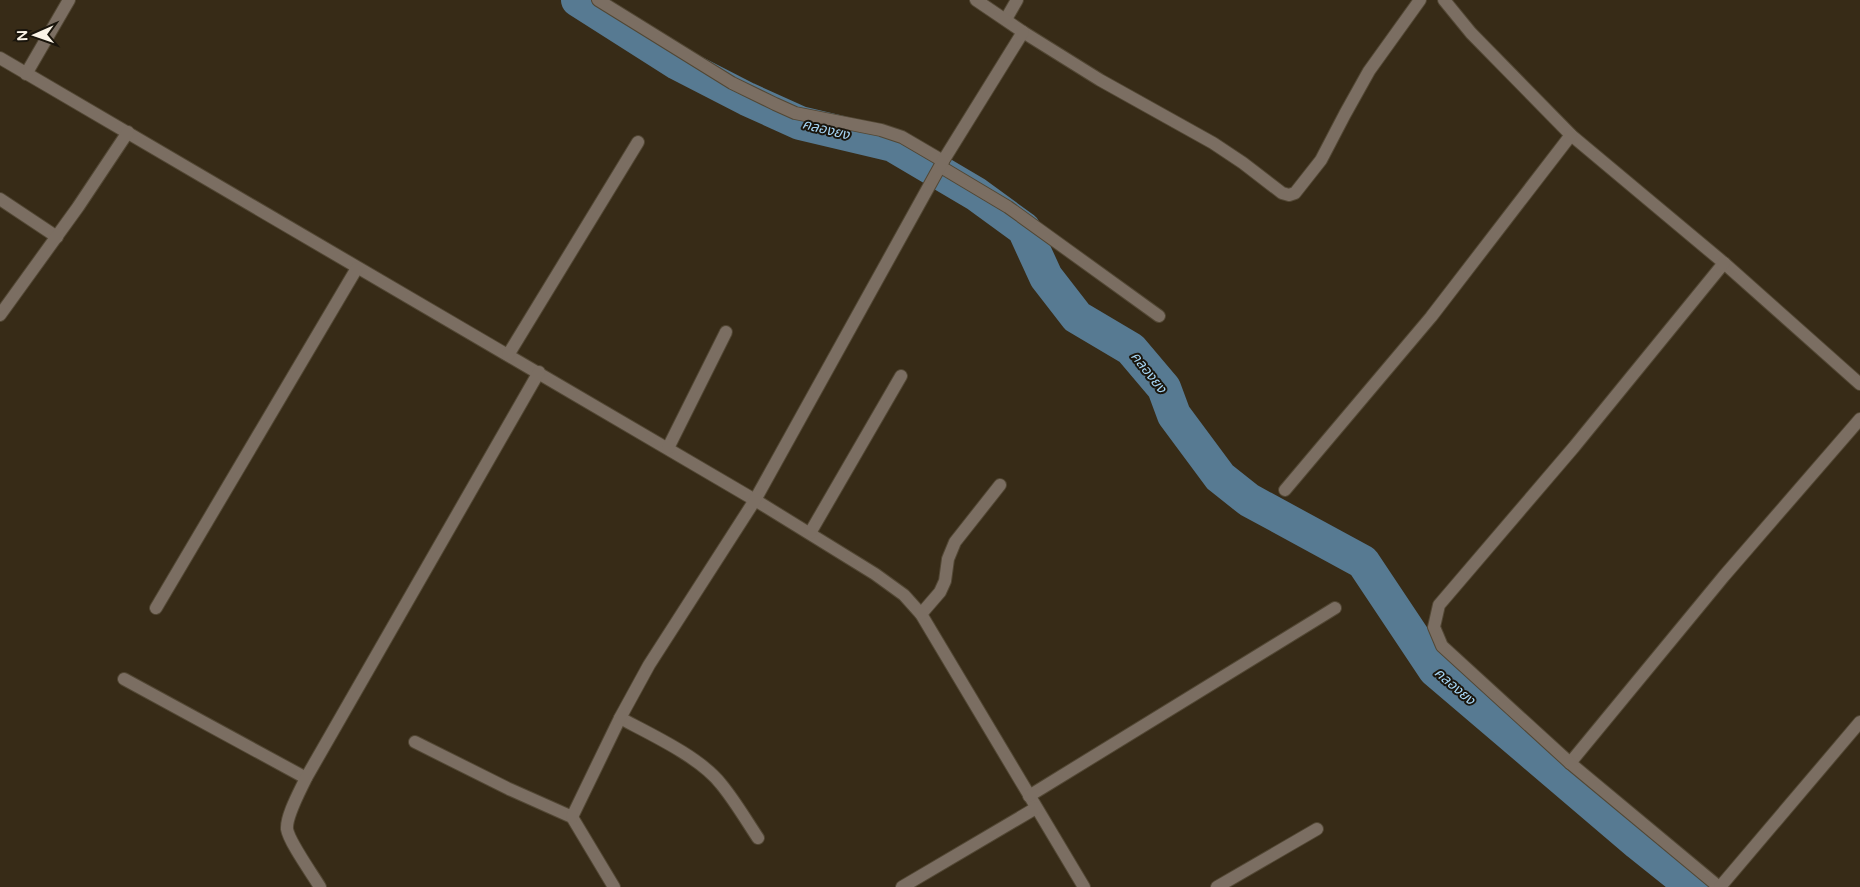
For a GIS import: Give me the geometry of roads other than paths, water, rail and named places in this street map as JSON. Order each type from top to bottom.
[{"type":"street","points":[[26,74],[68,0]]},
{"type":"street","points":[[598,0],[732,83],[775,104],[795,112],[888,132],[902,137],[1008,208],[1159,316]]},
{"type":"street","points":[[976,0],[1100,80],[1243,162],[1282,193],[1289,195],[1295,193],[1321,160],[1344,114],[1369,71],[1420,0]]},
{"type":"street","points":[[1006,19],[1017,0]]},
{"type":"street","points":[[1444,0],[1471,33],[1571,135],[1724,263],[1860,384]]},
{"type":"street","points":[[572,817],[620,718],[649,665],[754,500],[942,164],[1023,32]]},
{"type":"street","points":[[0,58],[668,448],[810,533],[875,574],[904,595],[921,614],[1084,887]]},
{"type":"street","points":[[0,315],[128,132]]},
{"type":"street","points":[[1285,490],[1431,317],[1571,135]]},
{"type":"street","points":[[508,355],[638,142]]},
{"type":"street","points":[[0,199],[57,236]]},
{"type":"street","points":[[1724,263],[1574,447],[1439,605],[1434,627],[1442,646],[1570,763],[1720,887],[1860,722]]},
{"type":"street","points":[[156,608],[358,268]]},
{"type":"street","points":[[668,448],[726,332]]},
{"type":"street","points":[[320,887],[287,830],[289,817],[306,778],[539,372]]},
{"type":"street","points":[[810,533],[901,376]]},
{"type":"street","points":[[1570,763],[1724,576],[1860,419]]},
{"type":"street","points":[[921,614],[940,592],[945,581],[948,558],[955,542],[1000,485]]},
{"type":"street","points":[[1029,796],[1335,608]]},
{"type":"street","points":[[124,679],[306,778]]},
{"type":"street","points":[[620,718],[657,737],[694,760],[720,782],[758,838]]},
{"type":"street","points":[[415,742],[509,790],[572,817],[614,887]]},
{"type":"street","points":[[902,887],[1036,808]]},
{"type":"street","points":[[1217,887],[1317,829]]},
{"type":"waterway","name":"คลองยง","points":[[578,0],[677,63],[747,99],[800,123],[893,145],[976,194],[1024,229],[1046,277],[1077,317],[1131,349],[1164,388],[1174,415],[1220,477],[1249,500],[1363,562],[1435,670],[1638,843],[1693,887]]}]
